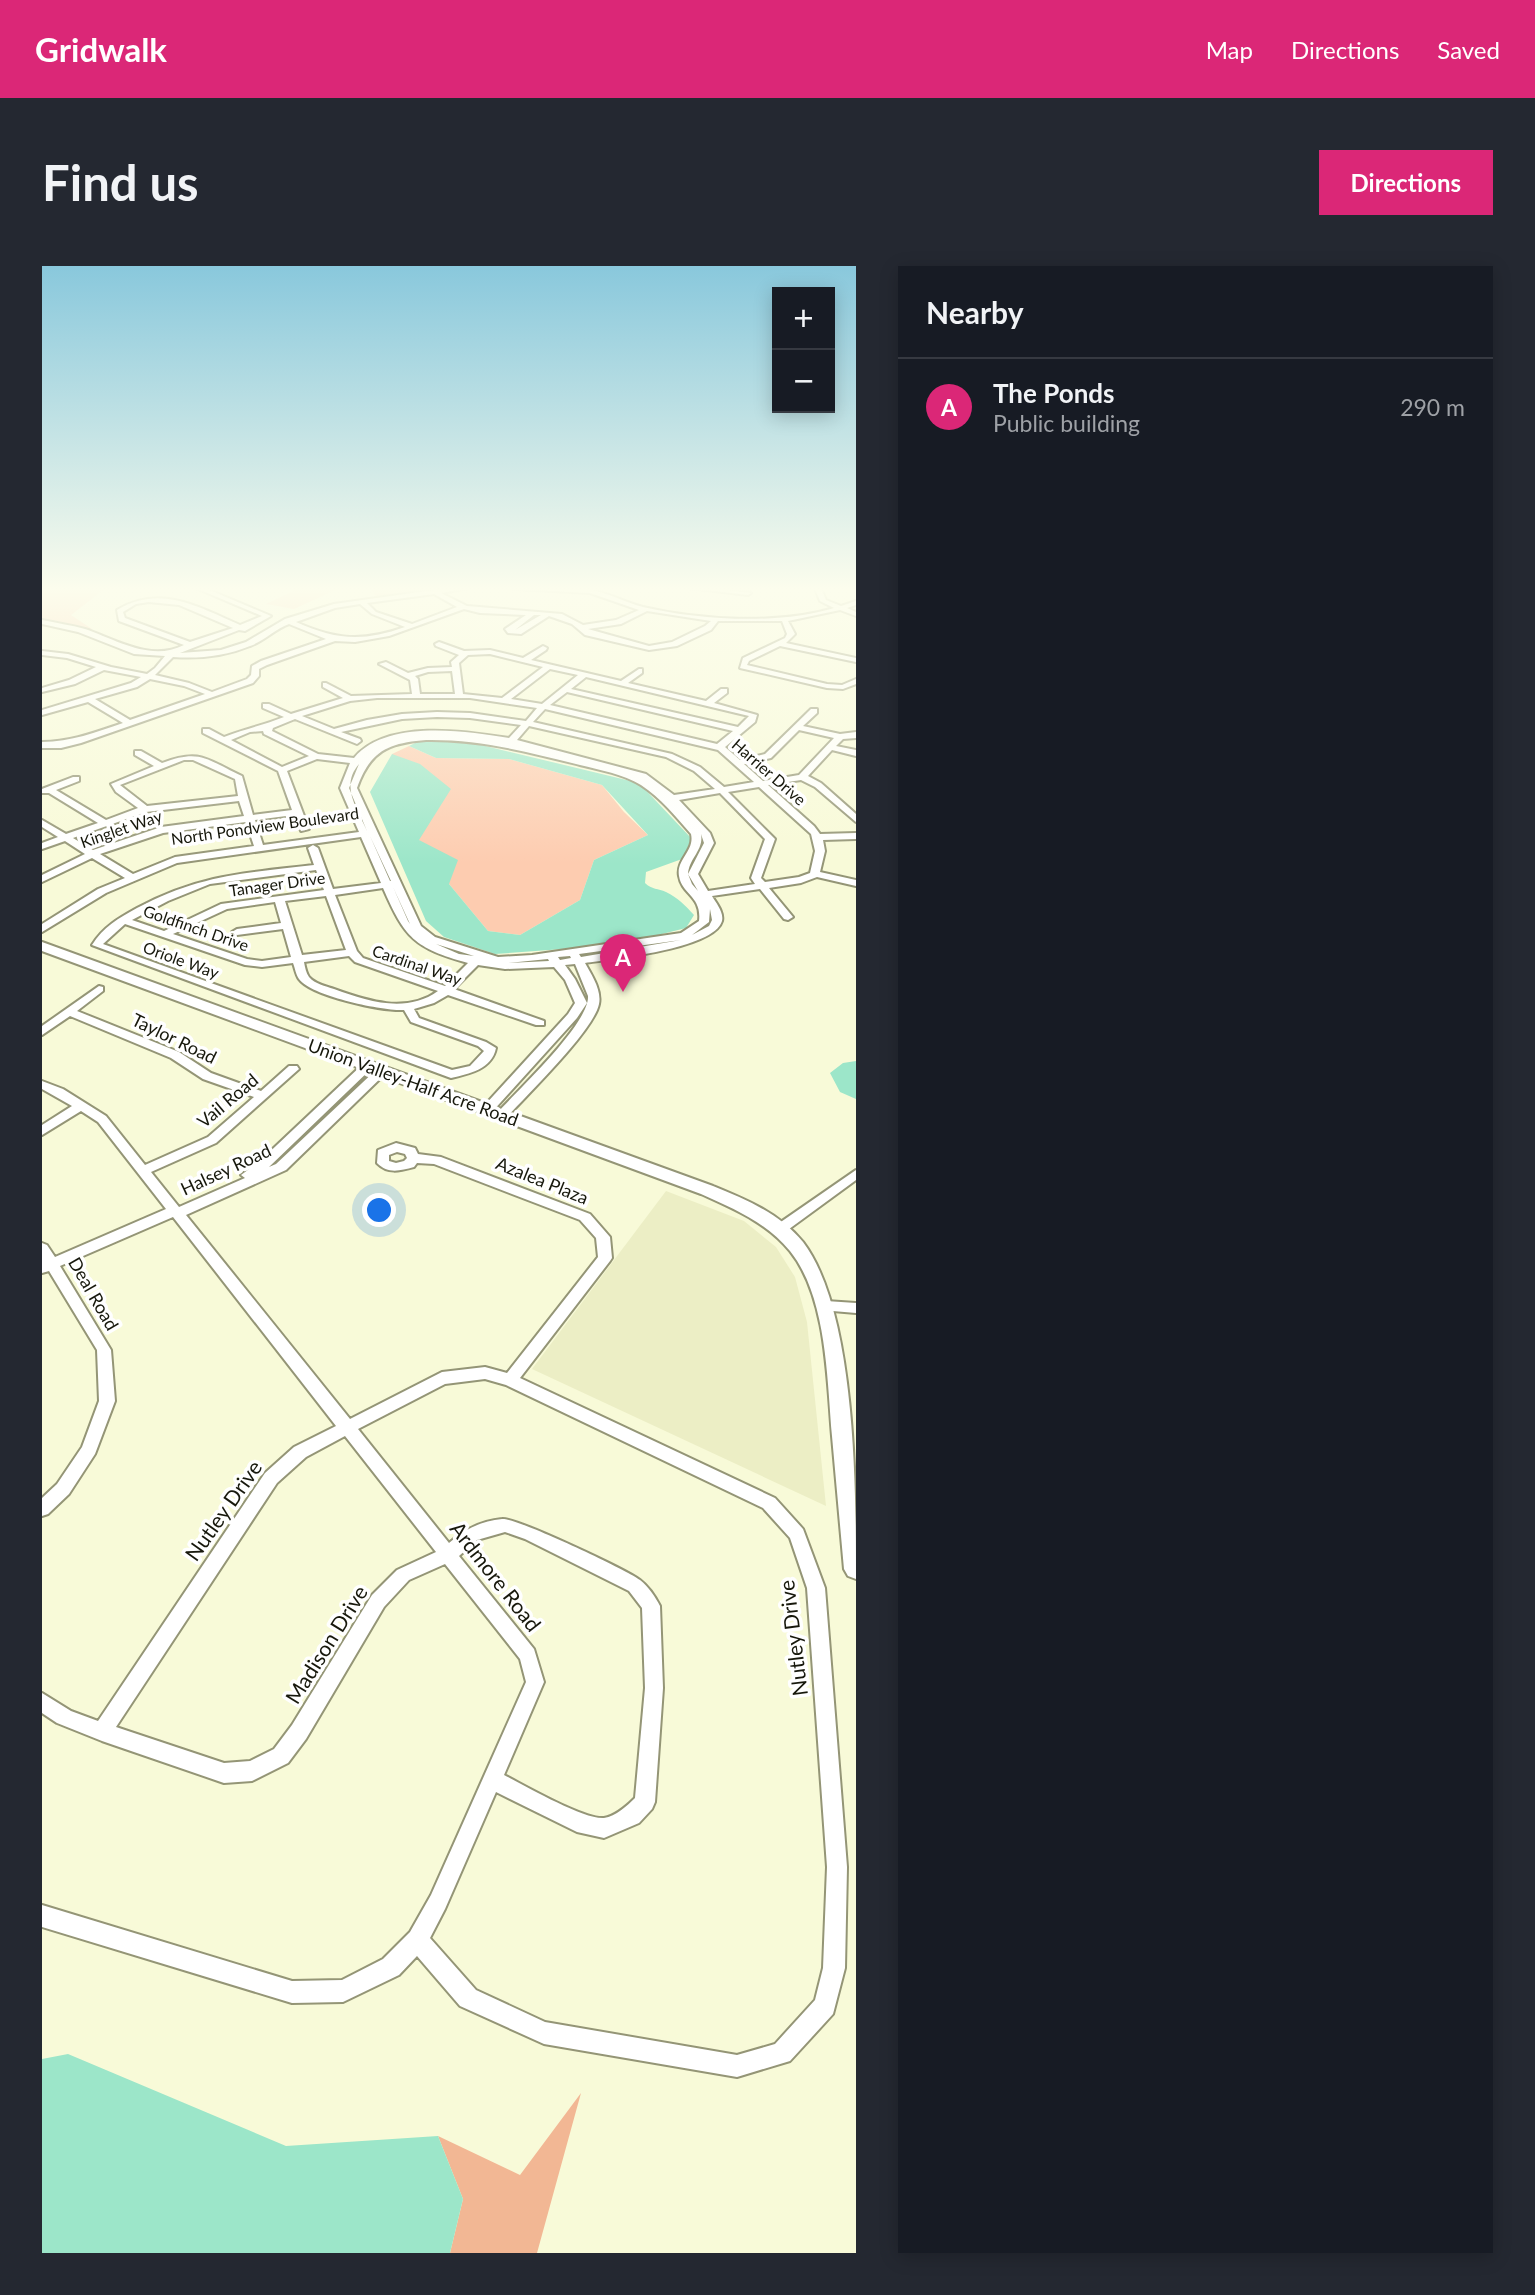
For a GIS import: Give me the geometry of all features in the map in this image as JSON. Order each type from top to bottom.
[{"type":"street","points":[[42,690],[79,679]]},
{"type":"street","points":[[42,713],[118,691],[144,679]]},
{"type":"street","points":[[163,679],[194,685],[211,694]]},
{"type":"street","points":[[42,746],[78,741],[252,679]]},
{"type":"street","points":[[414,679],[416,696]]},
{"type":"street","points":[[457,679],[459,696]]},
{"type":"street","points":[[505,700],[533,679]]},
{"type":"street","points":[[510,742],[544,706],[578,679]]},
{"type":"street","points":[[605,679],[753,715],[752,720],[719,747]]},
{"type":"street","points":[[623,683],[629,679]]},
{"type":"street","points":[[793,679],[818,685],[843,687],[856,693]]},
{"type":"street","points":[[843,687],[856,681]]},
{"type":"street","points":[[326,685],[350,699]]},
{"type":"street","points":[[563,689],[739,730]]},
{"type":"street","points":[[709,703],[724,691]]},
{"type":"street","name":"Harrier Drive","points":[[224,740],[256,729],[269,728],[292,716],[350,699],[459,696],[544,706],[719,747],[763,783],[819,837]]},
{"type":"street","points":[[89,699],[129,723]]},
{"type":"street","points":[[265,706],[357,741]]},
{"type":"street","points":[[739,763],[768,756],[814,710]]},
{"type":"street","points":[[331,732],[366,720],[414,714],[480,715],[529,722],[676,758],[688,763],[721,791],[770,839],[756,878],[788,917]]},
{"type":"street","points":[[797,727],[840,737],[856,735]]},
{"type":"street","points":[[269,728],[267,732],[316,756],[361,761]]},
{"type":"street","points":[[206,731],[282,770],[304,830]]},
{"type":"street","points":[[470,734],[510,742],[643,776],[707,835],[709,843],[694,874],[703,895],[717,909],[716,922],[708,932],[695,939],[659,947],[553,959],[517,967],[477,959],[416,939],[403,922],[392,884],[344,788],[372,745],[406,735],[470,734]]},
{"type":"street","points":[[802,777],[840,737]]},
{"type":"street","points":[[831,747],[856,753]]},
{"type":"street","points":[[138,753],[161,766]]},
{"type":"street","points":[[282,770],[316,756]]},
{"type":"street","points":[[145,809],[119,790],[116,784],[183,758],[200,758],[239,778],[259,844]]},
{"type":"street","points":[[667,799],[802,777],[818,785],[856,819]]},
{"type":"street","points":[[46,791],[76,779]]},
{"type":"street","points":[[46,791],[103,822]]},
{"type":"street","points":[[42,846],[145,809],[243,798]]},
{"type":"street","name":"Kinglet Way","points":[[42,878],[92,854],[161,830],[298,812]]},
{"type":"street","points":[[42,823],[128,875]]},
{"type":"street","name":"North Pondview Boulevard","points":[[42,929],[51,916],[128,875],[189,856],[259,844],[367,831]]},
{"type":"street","points":[[815,874],[822,852],[819,837],[856,836]]},
{"type":"street","name":"Cardinal Way","points":[[313,848],[352,951],[363,964],[540,1023]]},
{"type":"street","name":"Oriole Way","points":[[320,867],[207,882],[139,911],[98,940],[97,946],[451,1073],[474,1069],[483,1062],[490,1048],[415,1020],[407,1006]]},
{"type":"street","points":[[703,895],[801,880],[815,874],[856,883]]},
{"type":"street","name":"Tanager Drive","points":[[165,934],[225,906],[392,884]]},
{"type":"street","points":[[279,899],[303,977],[312,985],[380,1007],[407,1006],[430,1001],[477,959]]},
{"type":"street","name":"Goldfinch Drive","points":[[125,920],[245,962],[262,964],[352,951]]},
{"type":"street","points":[[237,932],[288,925]]},
{"type":"street","name":"Union Valley-Half Acre Road","points":[[42,946],[707,1190],[751,1209],[780,1229],[809,1263],[820,1284],[826,1306],[838,1382],[856,1569]]},
{"type":"street","points":[[494,1112],[584,1024],[594,1004],[593,992],[575,956]]},
{"type":"street","points":[[494,1112],[573,1016],[580,1003],[570,979],[553,959]]},
{"type":"street","points":[[42,1032],[99,989]]},
{"type":"street","name":"Taylor Road","points":[[69,1012],[175,1055],[207,1076],[263,1096]]},
{"type":"street","name":"Vail Road","points":[[144,1171],[212,1140],[293,1069]]},
{"type":"street","name":"Halsey Road","points":[[48,1266],[242,1179],[265,1164],[324,1108],[375,1069]]},
{"type":"street","name":"Halsey Road","points":[[175,1211],[182,1212],[221,1196],[281,1167],[339,1112],[375,1069]]},
{"type":"street","name":"Ardmore Road","points":[[42,1085],[102,1119],[528,1655],[535,1682],[438,1902],[418,1940],[391,1967],[343,1992],[292,1992],[42,1916]]},
{"type":"street","points":[[42,1131],[81,1106]]},
{"type":"street","points":[[324,1108],[330,1113],[339,1112]]},
{"type":"street","name":"Azalea Plaza","points":[[413,1158],[436,1160],[585,1217],[603,1237],[605,1258],[510,1380]]},
{"type":"street","points":[[780,1229],[856,1174]]},
{"type":"street","name":"Deal Road","points":[[42,1248],[48,1266],[104,1350],[107,1401],[89,1449],[63,1489],[42,1509]]},
{"type":"street","points":[[826,1306],[856,1308]]},
{"type":"street","name":"Nutley Drive","points":[[102,1732],[271,1478],[300,1452],[442,1378],[485,1373],[510,1380],[769,1503],[797,1534],[816,1588],[836,1867],[834,1968],[825,2006],[782,2053],[737,2066],[544,2033],[468,1998],[418,1940]]},
{"type":"street","name":"Madison Drive","points":[[42,1702],[64,1717],[102,1732],[224,1773],[253,1771],[281,1756],[299,1732],[378,1601],[403,1575],[448,1555],[472,1534],[505,1525],[531,1534],[635,1586],[651,1606],[654,1688],[645,1802],[632,1816],[604,1828],[584,1825],[492,1780]]},
{"type":"shaded area","points":[[419,741],[473,743],[639,783],[692,839],[682,859],[646,872],[645,883],[674,897],[694,915],[686,928],[654,936],[563,949],[495,954],[444,937],[426,921],[370,792],[392,754],[420,764],[451,789],[419,840],[458,860],[449,884],[488,931],[520,935],[580,900],[594,860],[648,835],[602,785],[509,759],[436,758],[409,746]]},
{"type":"shaded area","points":[[409,746],[436,758],[509,759],[602,785],[648,835],[594,860],[580,900],[520,935],[488,931],[449,884],[419,840],[392,754]]},
{"type":"shaded area","points":[[856,1061],[856,1099],[840,1092],[830,1073],[843,1063]]},
{"type":"shaded area","points":[[666,1191],[744,1221],[776,1247],[795,1277],[807,1322],[826,1506],[532,1369]]},
{"type":"shaded area","points":[[68,2054],[286,2146],[438,2136],[463,2199],[450,2253],[42,2253],[42,2059]]},
{"type":"shaded area","points":[[581,2093],[537,2253],[450,2253],[463,2199],[438,2136],[520,2175]]},
{"type":"place","name":"The Ponds","points":[[623,992]]}]
